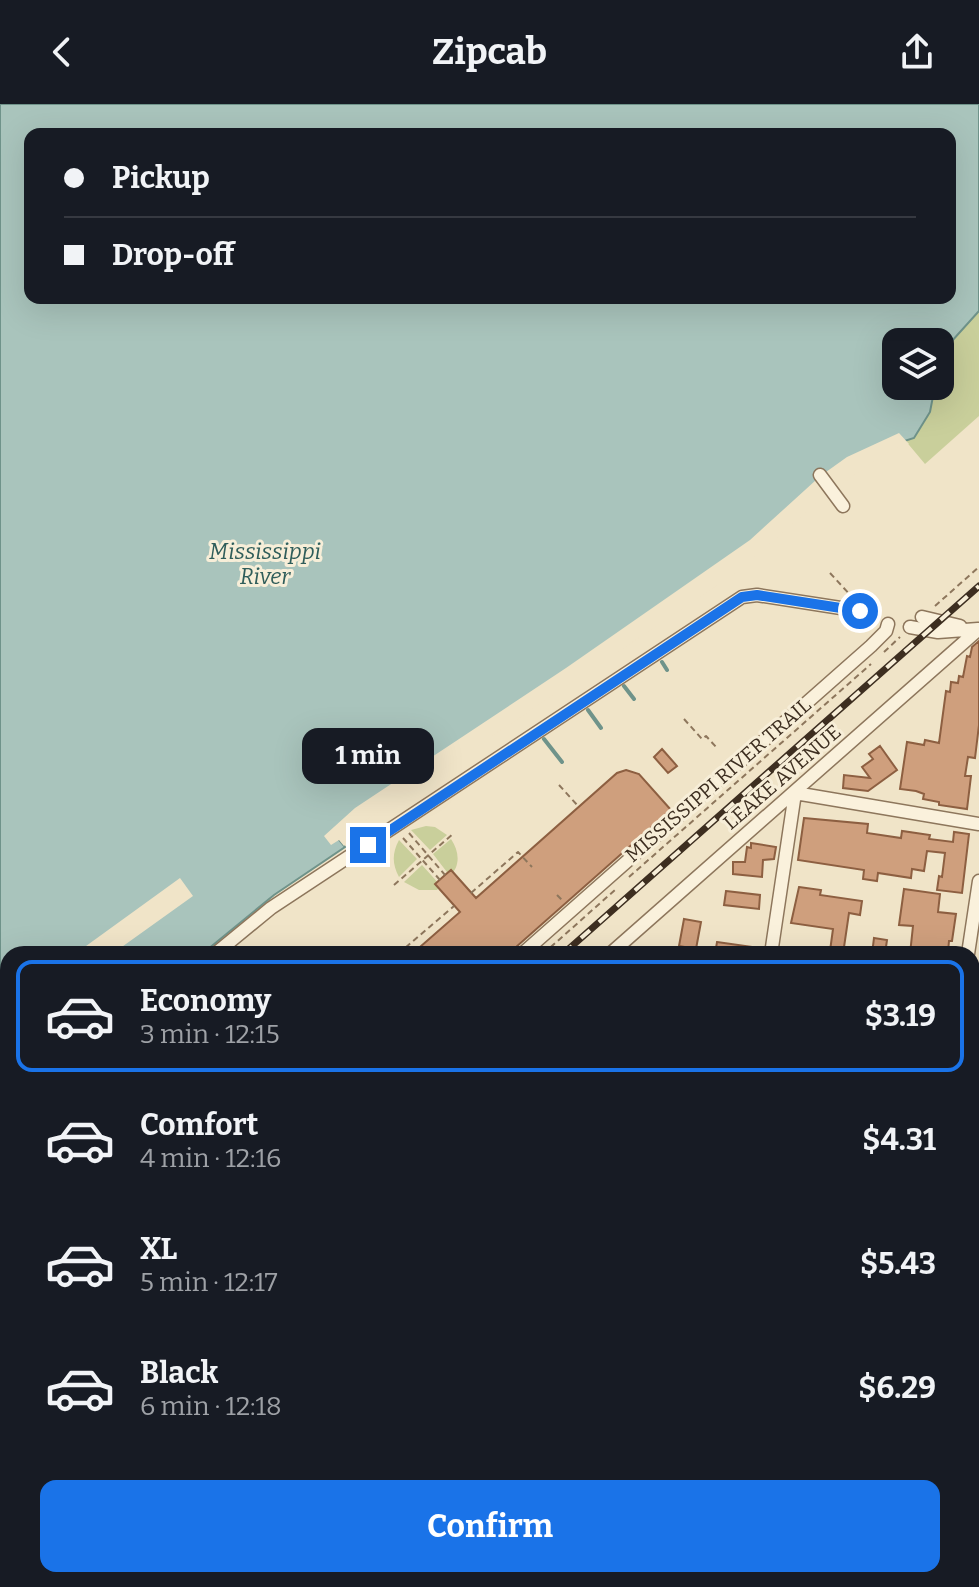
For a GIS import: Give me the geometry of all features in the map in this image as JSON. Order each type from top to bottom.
[{"type":"street","points":[[820,475],[843,506]]},
{"type":"street","points":[[225,946],[264,913],[742,597],[757,595],[860,611]]},
{"type":"street","points":[[922,617],[979,629]]},
{"type":"street","points":[[531,946],[871,646],[886,631],[888,624]]},
{"type":"street","points":[[910,627],[938,632],[979,629]]},
{"type":"street","name":"LEAKE AVENUE","points":[[624,946],[979,629]]},
{"type":"street","points":[[772,946],[795,793],[979,824]]},
{"type":"street","points":[[969,946],[979,881]]},
{"type":"path","points":[[922,617],[979,567]]},
{"type":"path","points":[[880,655],[910,627]]},
{"type":"path","name":"MISSISSIPPI RIVER TRAIL","points":[[630,877],[870,664]]},
{"type":"path","points":[[684,719],[702,739],[706,736],[717,748]]},
{"type":"path","points":[[559,785],[579,807]]},
{"type":"path","points":[[398,825],[407,831],[445,875]]},
{"type":"path","points":[[398,825],[401,836],[440,880]]},
{"type":"path","points":[[394,885],[454,833]]},
{"type":"path","points":[[471,893],[518,852],[532,867]]},
{"type":"path","name":"MISSISSIPPI RIVER TRAIL","points":[[552,946],[618,887]]},
{"type":"path","points":[[407,946],[454,906]]},
{"type":"green space","points":[[979,275],[979,416],[925,464],[899,433],[914,400],[954,400],[954,328],[948,328]]},
{"type":"green space","points":[[435,827],[447,835],[430,850],[411,830]]},
{"type":"green space","points":[[451,839],[458,858],[450,876],[433,854]]},
{"type":"green space","points":[[399,840],[417,859],[399,877],[394,858]]},
{"type":"green space","points":[[422,865],[441,886],[437,890],[419,890],[404,882]]},
{"type":"water","name":"Mississippi River","points":[[0,104],[979,104],[979,311],[954,339],[954,328],[882,328],[882,400],[932,400],[930,412],[914,438],[892,445],[336,836],[345,847],[274,895],[212,946],[0,946]]},
{"type":"pier","points":[[899,433],[909,444],[894,448],[837,487],[826,472],[847,457]]},
{"type":"pier","points":[[816,480],[827,494],[736,573],[342,836],[347,843],[344,846],[339,840],[331,845],[324,836],[355,808],[566,668],[750,540]]},
{"type":"pier","points":[[180,878],[193,896],[123,946],[86,946]]},
{"type":"building","points":[[979,641],[979,725],[975,758],[968,757],[965,776],[971,776],[967,809],[939,805],[939,802],[923,799],[924,794],[900,789],[907,742],[924,745],[925,740],[939,743],[946,691],[950,692],[951,682],[958,683],[959,676],[963,677],[967,656],[970,657],[972,647]]},
{"type":"building","points":[[880,746],[897,770],[868,791],[843,788],[844,775],[870,778],[862,767],[873,759],[869,754]]},
{"type":"building","points":[[662,749],[677,766],[668,773],[654,757]]},
{"type":"building","points":[[626,770],[639,774],[671,810],[517,946],[421,946],[460,912],[435,884],[445,875],[451,870],[476,898],[617,773]]},
{"type":"building","points":[[804,818],[868,824],[867,833],[901,838],[902,831],[953,842],[954,832],[969,834],[962,893],[937,890],[945,853],[927,851],[924,871],[912,869],[911,878],[878,873],[877,881],[863,879],[864,870],[798,860]]},
{"type":"building","points":[[751,843],[776,847],[774,859],[763,860],[762,877],[733,874],[733,862],[745,862],[747,847],[751,848]]},
{"type":"building","points":[[799,887],[821,890],[820,895],[862,901],[860,915],[849,913],[844,946],[831,946],[833,929],[791,923]]},
{"type":"building","points":[[904,889],[940,894],[938,912],[956,914],[949,946],[911,946],[913,926],[899,925]]},
{"type":"building","points":[[726,891],[760,895],[759,909],[724,905]]},
{"type":"building","points":[[684,919],[701,922],[697,946],[679,946]]},
{"type":"building","points":[[874,938],[887,940],[886,946],[873,946]]},
{"type":"building","points":[[717,942],[746,946],[716,946]]},
{"type":"waterway","points":[[662,662],[667,670]]},
{"type":"waterway","points":[[624,686],[634,699]]},
{"type":"waterway","points":[[588,710],[601,728]]},
{"type":"waterway","points":[[544,739],[562,762]]},
{"type":"railway","points":[[572,946],[979,586]]},
{"type":"route","points":[[368,845],[742,597],[757,595],[860,611]]}]
